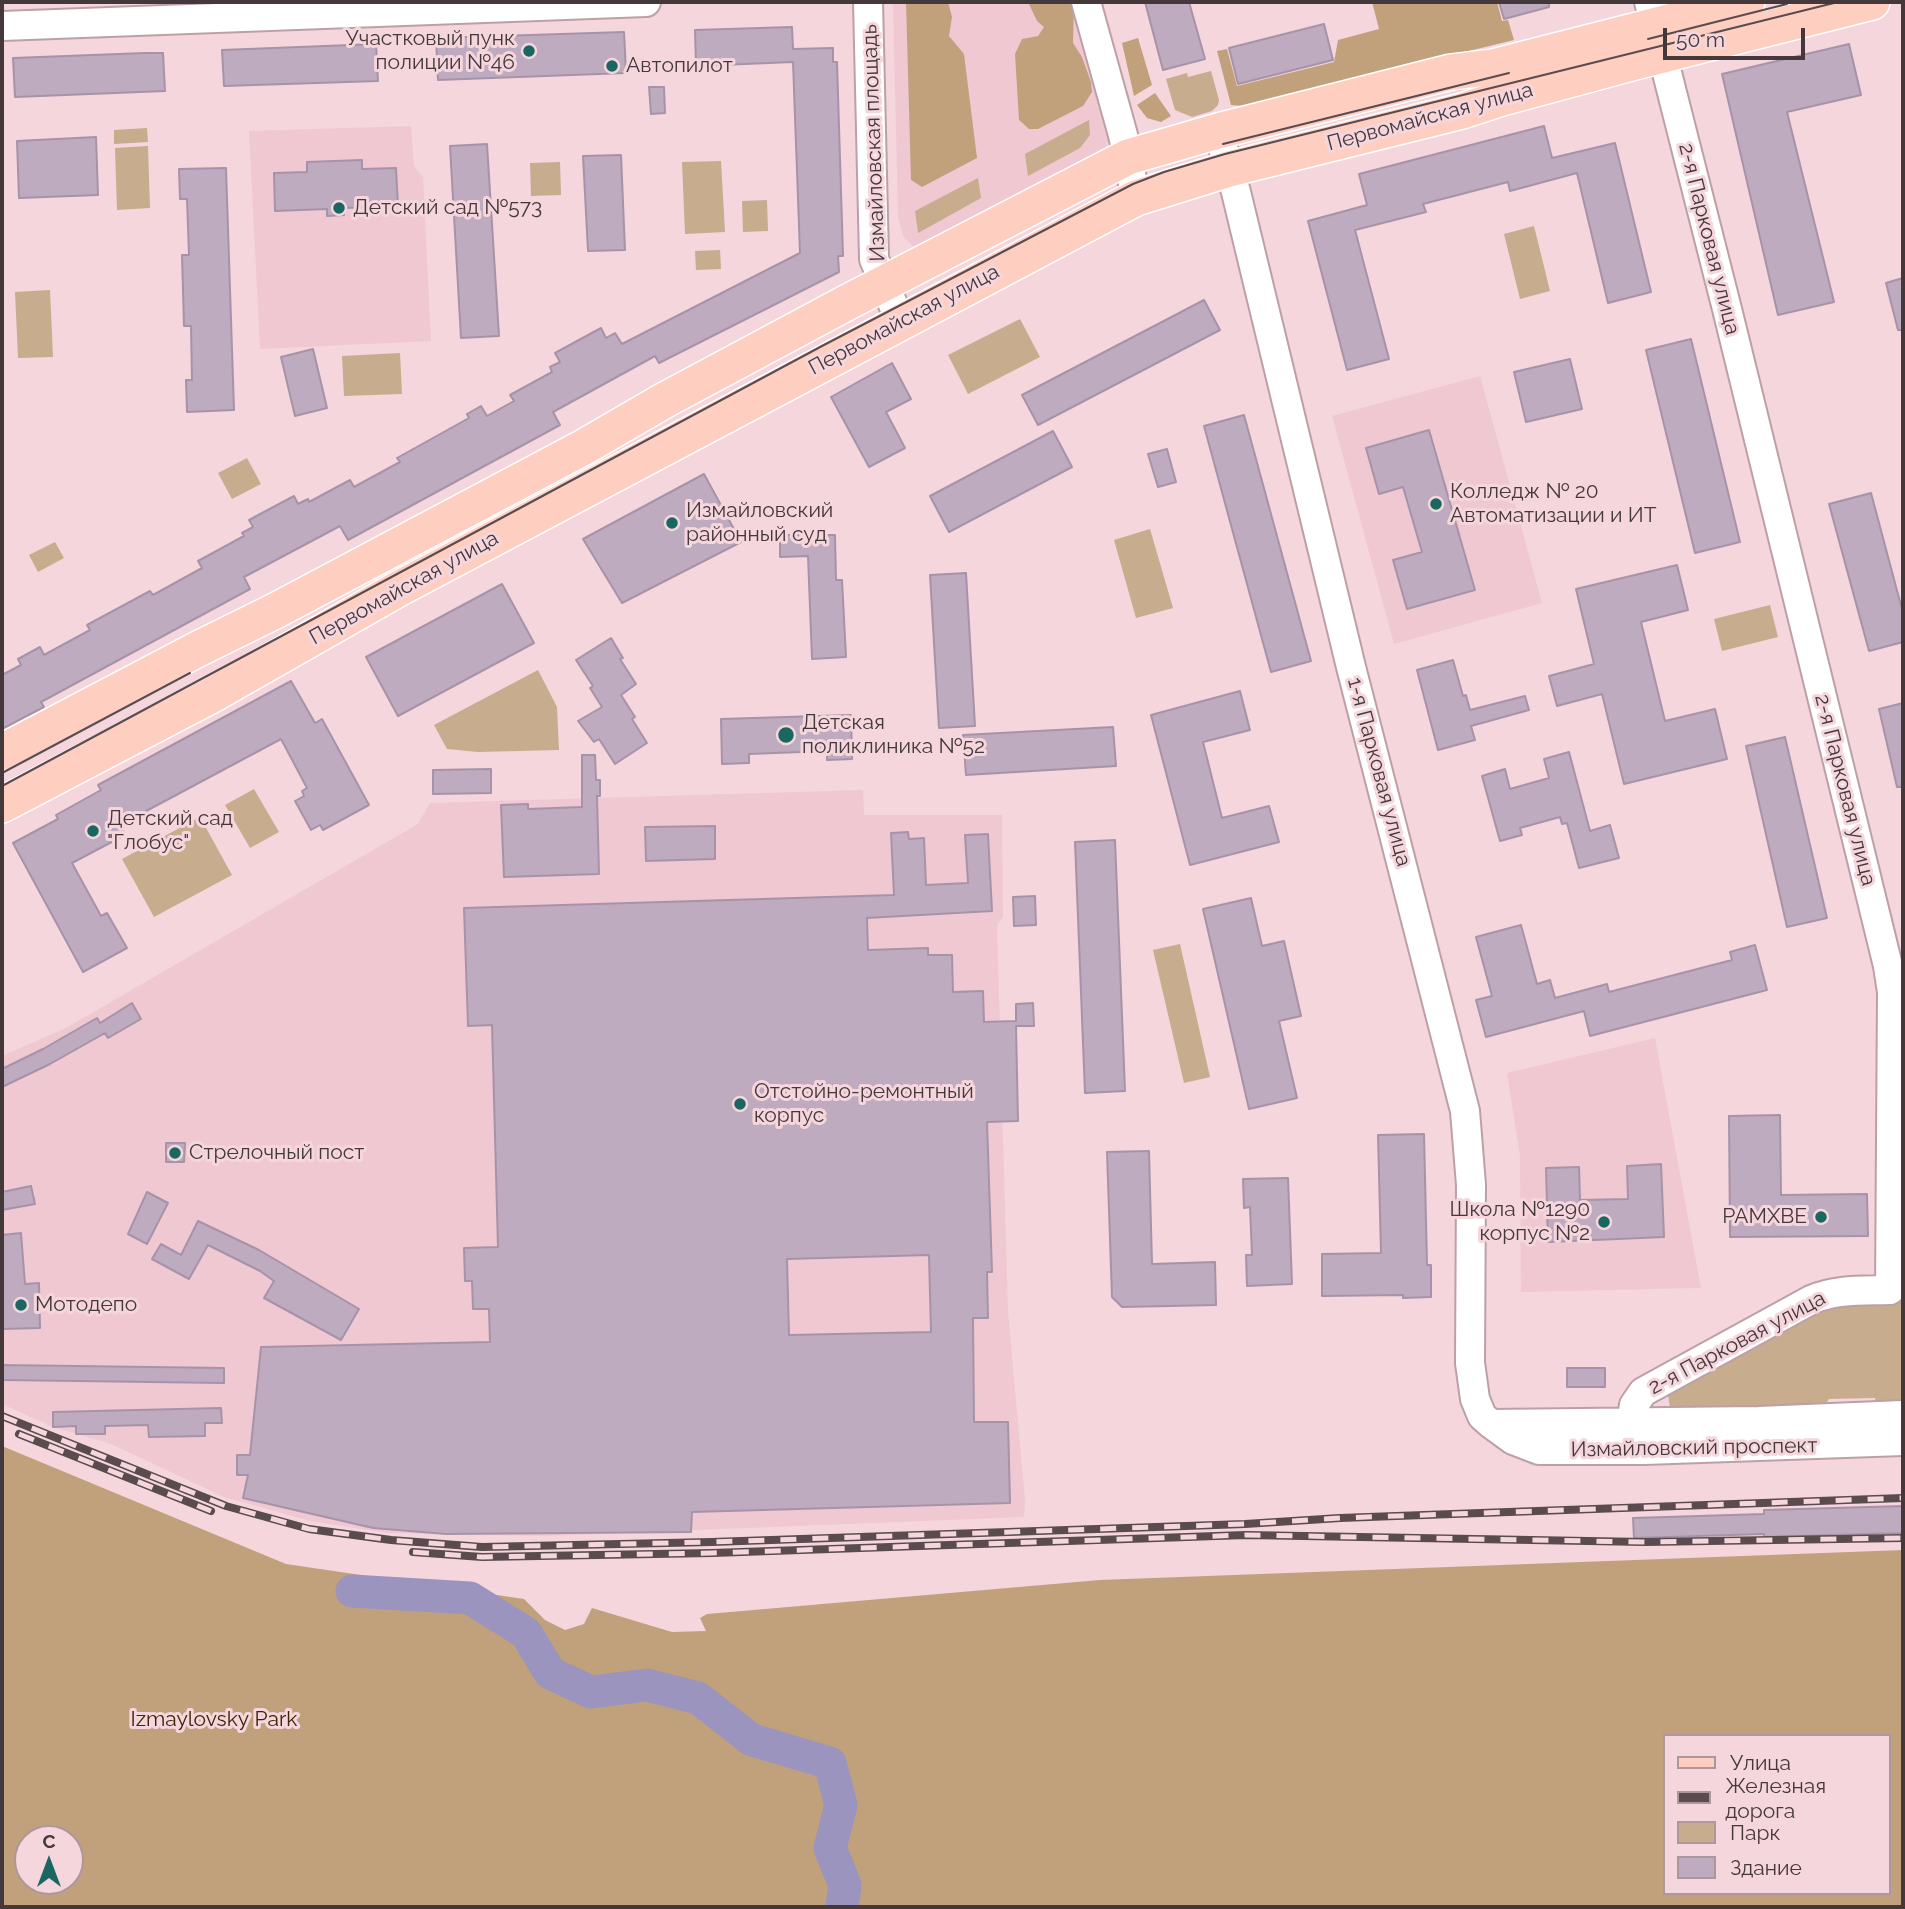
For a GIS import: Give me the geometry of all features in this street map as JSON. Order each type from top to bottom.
[{"type":"main road","name":"Первомайская улица","points":[[2,752],[286,605],[884,284],[1128,157],[1218,131],[1451,72],[1493,67],[1655,28],[1747,2]]},
{"type":"main road","name":"Первомайская улица","points":[[2,805],[212,695],[398,589],[1136,198],[1229,169],[1462,111],[1502,98],[1655,28],[1872,2]]},
{"type":"main road","points":[[198,649],[199,669],[212,695]]},
{"type":"street","points":[[2,26],[500,5],[646,2]]},
{"type":"street","name":"Измайловская площадь","points":[[868,2],[874,259],[900,321]]},
{"type":"street","points":[[1086,2],[1128,157],[1136,198]]},
{"type":"street","name":"2-я Парковая улица","points":[[1631,1423],[1634,1405],[1643,1392],[1811,1300],[1826,1293],[1890,1290],[1897,991],[1888,965],[1655,28]]},
{"type":"street","name":"1-я Парковая улица","points":[[1218,131],[1283,379],[1351,667],[1464,1104],[1471,1185],[1471,1370],[1475,1399],[1488,1422]]},
{"type":"street","name":"Измайловский проспект","points":[[1488,1422],[1759,1421],[1903,1415]]},
{"type":"street","name":"Измайловский проспект","points":[[1488,1422],[1513,1440],[1539,1450],[1739,1448],[1903,1441]]},
{"type":"shaded area","points":[[893,2],[1074,2],[1107,128],[1109,139],[1105,150],[915,248],[903,236],[898,217]]},
{"type":"shaded area","name":"Детский сад №573","points":[[411,126],[414,166],[423,177],[431,341],[260,349],[249,131]]},
{"type":"shaded area","name":"Колледж № 20 Автоматизации и ИТ","points":[[1480,376],[1542,603],[1394,644],[1332,416]]},
{"type":"shaded area","points":[[863,790],[864,815],[1002,815],[1003,917],[997,925],[1008,1312],[1025,1500],[1024,1517],[545,1536],[387,1533],[310,1521],[224,1497],[111,1444],[53,1427],[2,1404],[2,1056],[66,1028],[418,824],[430,803]]},
{"type":"shaded area","name":"Школа №1290 корпус №2","points":[[1655,1038],[1701,1288],[1521,1292],[1520,1156],[1507,1073]]},
{"type":"green space","points":[[906,2],[948,2],[952,17],[949,36],[964,54],[977,158],[922,187],[911,180]]},
{"type":"green space","points":[[1028,2],[1074,2],[1073,43],[1082,57],[1092,92],[1083,106],[1038,129],[1029,129],[1019,120],[1015,54],[1022,39],[1038,36],[1044,27],[1037,21]]},
{"type":"green space","points":[[1372,2],[1497,2],[1502,21],[1508,20],[1514,40],[1243,106],[1231,105],[1217,51],[1227,49],[1237,86],[1334,62],[1338,40],[1379,29]]},
{"type":"green space","points":[[1138,38],[1152,85],[1134,96],[1122,43]]},
{"type":"green space","points":[[1211,71],[1218,105],[1212,111],[1192,117],[1175,110],[1166,79],[1187,73],[1188,77]]},
{"type":"green space","points":[[1155,93],[1171,116],[1161,122],[1147,118],[1137,105]]},
{"type":"green space","points":[[1089,120],[1090,135],[1080,148],[1028,176],[1025,154]]},
{"type":"green space","points":[[147,128],[148,142],[114,144],[114,130]]},
{"type":"green space","points":[[148,146],[150,208],[117,210],[115,148]]},
{"type":"green space","points":[[721,161],[725,232],[685,234],[682,162]]},
{"type":"green space","points":[[560,162],[561,195],[531,196],[530,163]]},
{"type":"green space","points":[[978,178],[981,198],[918,233],[915,211]]},
{"type":"green space","points":[[767,200],[768,231],[743,232],[742,201]]},
{"type":"green space","points":[[1534,226],[1550,291],[1520,299],[1504,234]]},
{"type":"green space","points":[[720,250],[721,269],[696,270],[695,251]]},
{"type":"green space","points":[[50,290],[53,357],[18,358],[15,292]]},
{"type":"green space","points":[[1020,319],[1040,357],[968,394],[948,355]]},
{"type":"green space","points":[[400,353],[402,394],[344,396],[342,356]]},
{"type":"green space","points":[[247,458],[261,484],[232,499],[218,473]]},
{"type":"green space","points":[[1150,529],[1173,608],[1136,618],[1114,540]]},
{"type":"green space","points":[[55,542],[64,558],[38,572],[29,555]]},
{"type":"green space","points":[[1770,605],[1778,637],[1722,651],[1714,619]]},
{"type":"green space","points":[[538,670],[557,707],[559,750],[478,752],[447,749],[434,725]]},
{"type":"green space","points":[[254,789],[279,832],[250,848],[225,805]]},
{"type":"green space","points":[[200,817],[232,875],[154,917],[122,859]]},
{"type":"green space","points":[[1180,944],[1210,1077],[1184,1083],[1153,950]]},
{"type":"green space","points":[[1903,1300],[1903,1405],[1876,1406],[1875,1398],[1829,1399],[1824,1407],[1670,1408],[1668,1395],[1787,1322],[1823,1306]]},
{"type":"green space","name":"Izmaylovsky Park","points":[[2,1446],[286,1564],[524,1599],[545,1620],[565,1630],[584,1624],[592,1608],[672,1632],[706,1631],[700,1618],[707,1614],[1100,1580],[1903,1550],[1903,1907],[2,1907]]},
{"type":"building","points":[[1145,2],[1189,2],[1205,59],[1163,70]]},
{"type":"building","points":[[1499,2],[1549,2],[1549,7],[1504,19]]},
{"type":"building","points":[[1324,24],[1333,60],[1238,84],[1229,48]]},
{"type":"building","points":[[792,27],[793,49],[833,48],[833,62],[837,62],[843,256],[838,256],[839,272],[659,363],[655,356],[553,412],[560,425],[348,540],[340,526],[244,577],[250,589],[41,702],[44,707],[2,729],[2,675],[21,665],[18,659],[40,647],[44,655],[90,630],[87,625],[150,591],[153,595],[202,568],[198,561],[244,536],[242,533],[253,527],[249,520],[294,496],[298,504],[308,499],[309,502],[350,480],[354,487],[400,462],[397,458],[469,418],[467,414],[481,406],[487,416],[514,401],[510,395],[552,372],[550,367],[560,362],[555,353],[601,328],[606,338],[615,333],[622,344],[800,253],[793,62],[696,66],[695,30]]},
{"type":"building","points":[[624,32],[626,73],[438,80],[436,38]]},
{"type":"building","points":[[376,44],[378,81],[224,86],[222,50]]},
{"type":"building","points":[[1849,44],[1861,95],[1787,112],[1834,302],[1778,315],[1722,74]]},
{"type":"building","points":[[163,53],[165,91],[15,97],[13,58]]},
{"type":"building","points":[[649,87],[664,87],[665,113],[651,114]]},
{"type":"building","points":[[1544,126],[1552,158],[1615,143],[1651,292],[1608,303],[1577,173],[1510,191],[1508,182],[1423,204],[1426,212],[1355,230],[1389,359],[1347,370],[1308,221],[1367,205],[1359,174]]},
{"type":"building","points":[[96,137],[98,195],[19,198],[17,141]]},
{"type":"building","points":[[487,144],[499,336],[461,338],[450,146]]},
{"type":"building","points":[[621,155],[625,250],[588,251],[583,156]]},
{"type":"building","points":[[362,160],[362,169],[396,168],[398,206],[344,208],[344,215],[327,216],[327,209],[275,211],[274,173],[307,172],[307,162]]},
{"type":"building","points":[[226,168],[234,410],[187,412],[186,380],[192,380],[191,326],[184,326],[182,255],[189,255],[187,199],[180,199],[179,169]]},
{"type":"building","points":[[1903,278],[1903,330],[1898,330],[1886,283]]},
{"type":"building","points":[[1204,300],[1220,330],[1038,425],[1022,395]]},
{"type":"building","points":[[1691,339],[1740,542],[1695,553],[1646,350]]},
{"type":"building","points":[[313,349],[327,408],[295,416],[281,357]]},
{"type":"building","points":[[1570,359],[1582,409],[1526,422],[1514,372]]},
{"type":"building","points":[[892,363],[911,399],[886,412],[905,448],[869,467],[831,397]]},
{"type":"building","points":[[1244,415],[1311,661],[1271,672],[1204,426]]},
{"type":"building","points":[[1429,430],[1475,590],[1407,609],[1393,560],[1422,552],[1403,487],[1379,494],[1366,448]]},
{"type":"building","points":[[1053,431],[1072,467],[949,532],[930,496]]},
{"type":"building","points":[[1167,449],[1176,482],[1158,487],[1148,454]]},
{"type":"building","name":"Измайловский районный суд","points":[[704,474],[741,542],[622,603],[583,539]]},
{"type":"building","points":[[1871,493],[1903,613],[1903,642],[1869,651],[1829,504]]},
{"type":"building","points":[[780,535],[835,535],[836,580],[842,580],[846,657],[812,659],[808,556],[780,557]]},
{"type":"building","points":[[1677,565],[1688,610],[1641,622],[1665,721],[1715,709],[1727,759],[1624,784],[1602,694],[1557,706],[1549,676],[1594,664],[1576,589]]},
{"type":"building","points":[[966,573],[975,726],[939,728],[930,575]]},
{"type":"building","points":[[502,584],[534,643],[398,716],[366,657]]},
{"type":"building","points":[[611,638],[623,658],[620,659],[636,684],[621,695],[647,743],[615,764],[599,739],[594,742],[578,721],[602,707],[590,688],[593,686],[576,660]]},
{"type":"building","points":[[1453,660],[1463,696],[1466,695],[1470,710],[1525,696],[1529,710],[1471,726],[1475,740],[1438,750],[1417,670]]},
{"type":"building","points":[[291,681],[315,723],[322,719],[369,805],[323,830],[320,825],[311,830],[295,801],[304,796],[302,791],[307,788],[281,739],[120,825],[125,835],[72,863],[101,916],[107,913],[127,948],[83,972],[13,843],[58,819],[56,815],[101,790],[98,785]]},
{"type":"building","points":[[1240,691],[1250,730],[1203,742],[1222,818],[1269,806],[1279,842],[1190,865],[1151,715]]},
{"type":"building","points":[[1903,703],[1903,787],[1897,787],[1879,709]]},
{"type":"building","name":"Детская поликлиника №52","points":[[851,715],[852,759],[827,760],[827,751],[749,754],[749,763],[722,764],[721,719]]},
{"type":"building","points":[[1113,727],[1116,766],[966,775],[963,735]]},
{"type":"building","points":[[1785,737],[1827,918],[1787,927],[1746,746]]},
{"type":"building","points":[[1569,752],[1590,831],[1610,825],[1619,858],[1579,868],[1567,823],[1562,824],[1560,817],[1520,828],[1522,835],[1500,841],[1482,776],[1505,769],[1510,789],[1549,778],[1544,759]]},
{"type":"building","points":[[582,755],[595,755],[596,780],[600,780],[600,796],[597,796],[599,874],[504,877],[501,805],[528,804],[528,809],[582,807]]},
{"type":"building","points":[[491,769],[491,793],[433,794],[433,770]]},
{"type":"building","points":[[715,826],[715,859],[646,861],[645,827]]},
{"type":"building","points":[[908,832],[909,839],[924,838],[926,885],[968,883],[965,835],[988,834],[992,911],[867,918],[868,950],[928,948],[928,955],[952,955],[953,992],[983,991],[984,1022],[1016,1021],[1016,1004],[1033,1003],[1034,1026],[1016,1026],[1018,1121],[987,1122],[992,1272],[987,1272],[988,1318],[973,1318],[974,1422],[1008,1422],[1010,1503],[692,1512],[691,1532],[446,1534],[373,1528],[243,1498],[248,1475],[237,1475],[237,1455],[250,1455],[261,1347],[490,1342],[489,1309],[473,1309],[472,1281],[465,1281],[464,1248],[498,1247],[492,1025],[468,1026],[464,908],[894,895],[891,833]],"holes":[[[929,1255],[931,1332],[789,1335],[787,1259]]]},
{"type":"building","points":[[1115,840],[1125,1091],[1085,1093],[1075,842]]},
{"type":"building","points":[[1035,896],[1036,925],[1014,926],[1013,897]]},
{"type":"building","points":[[1251,898],[1262,946],[1284,941],[1301,1016],[1279,1021],[1297,1098],[1249,1109],[1203,909]]},
{"type":"building","points":[[1521,925],[1537,984],[1550,980],[1555,998],[1607,984],[1609,992],[1732,960],[1730,952],[1755,945],[1767,990],[1590,1036],[1584,1011],[1486,1037],[1476,1000],[1492,996],[1476,937]]},
{"type":"building","points":[[132,1003],[141,1019],[108,1038],[105,1033],[2,1087],[2,1069],[97,1018],[100,1023]]},
{"type":"building","points":[[1780,1115],[1781,1195],[1867,1194],[1868,1236],[1730,1237],[1729,1116]]},
{"type":"building","points":[[1424,1134],[1427,1265],[1431,1265],[1431,1297],[1322,1296],[1322,1254],[1381,1253],[1378,1135]]},
{"type":"building","name":"Стрелочный пост","points":[[166,1143],[185,1143],[184,1162],[166,1162]]},
{"type":"building","points":[[1149,1151],[1152,1264],[1215,1262],[1216,1305],[1122,1307],[1112,1297],[1107,1152]]},
{"type":"building","points":[[1661,1164],[1664,1237],[1548,1242],[1546,1168],[1579,1167],[1580,1200],[1628,1199],[1627,1166]]},
{"type":"building","points":[[1288,1178],[1292,1284],[1247,1286],[1246,1255],[1252,1255],[1250,1207],[1244,1208],[1243,1179]]},
{"type":"building","points":[[31,1186],[35,1204],[2,1210],[2,1192]]},
{"type":"building","points":[[147,1192],[168,1203],[147,1244],[128,1234]]},
{"type":"building","points":[[198,1221],[259,1250],[359,1309],[341,1340],[264,1298],[274,1281],[208,1245],[189,1279],[152,1259],[161,1244],[181,1255]]},
{"type":"building","name":"Мотодепо","points":[[21,1233],[25,1284],[39,1283],[40,1328],[2,1329],[2,1235]]},
{"type":"building","points":[[2,1365],[224,1368],[224,1383],[2,1380]]},
{"type":"building","points":[[1567,1368],[1605,1368],[1605,1387],[1567,1387]]},
{"type":"building","points":[[221,1408],[222,1423],[205,1423],[205,1436],[149,1437],[148,1425],[105,1426],[105,1434],[76,1434],[76,1426],[53,1427],[53,1412]]},
{"type":"building","points":[[1903,1506],[1903,1533],[1634,1538],[1633,1518],[1764,1514],[1764,1510]]},
{"type":"waterway","points":[[352,1591],[470,1598],[526,1633],[550,1673],[591,1692],[647,1685],[698,1698],[752,1740],[830,1763],[841,1805],[830,1848],[845,1885],[842,1907]]},
{"type":"tram line","points":[[2,786],[822,346],[1133,184],[1225,154],[1838,2]]},
{"type":"tram line","points":[[1648,39],[1787,4]]},
{"type":"tram line","points":[[1223,144],[1509,73]]},
{"type":"tram line","points":[[2,773],[190,673]]},
{"type":"railway","points":[[2,1416],[226,1506],[309,1529],[391,1540],[482,1547],[1245,1524],[1340,1518],[1903,1498]]},
{"type":"railway","points":[[19,1434],[211,1511]]},
{"type":"railway","points":[[413,1552],[482,1557],[712,1553],[1246,1535],[1645,1542],[1903,1538]]},
{"type":"place","name":"Участковый пунк полиции №46","points":[[529,51]]},
{"type":"place","name":"Автопилот","points":[[612,66]]},
{"type":"place","name":"Детский сад №573","points":[[339,208]]},
{"type":"place","name":"Колледж № 20 Автоматизации и ИТ","points":[[1436,504]]},
{"type":"place","name":"Измайловский районный суд","points":[[672,523]]},
{"type":"place","name":"Детская поликлиника №52","points":[[786,735]]},
{"type":"place","name":"Детский сад \"Глобус\"","points":[[93,831]]},
{"type":"place","name":"Отстойно-ремонтный корпус","points":[[740,1104]]},
{"type":"place","name":"Стрелочный пост","points":[[175,1153]]},
{"type":"place","name":"РАМХВЕ","points":[[1821,1217]]},
{"type":"place","name":"Школа №1290 корпус №2","points":[[1604,1222]]},
{"type":"place","name":"Мотодепо","points":[[21,1305]]}]
